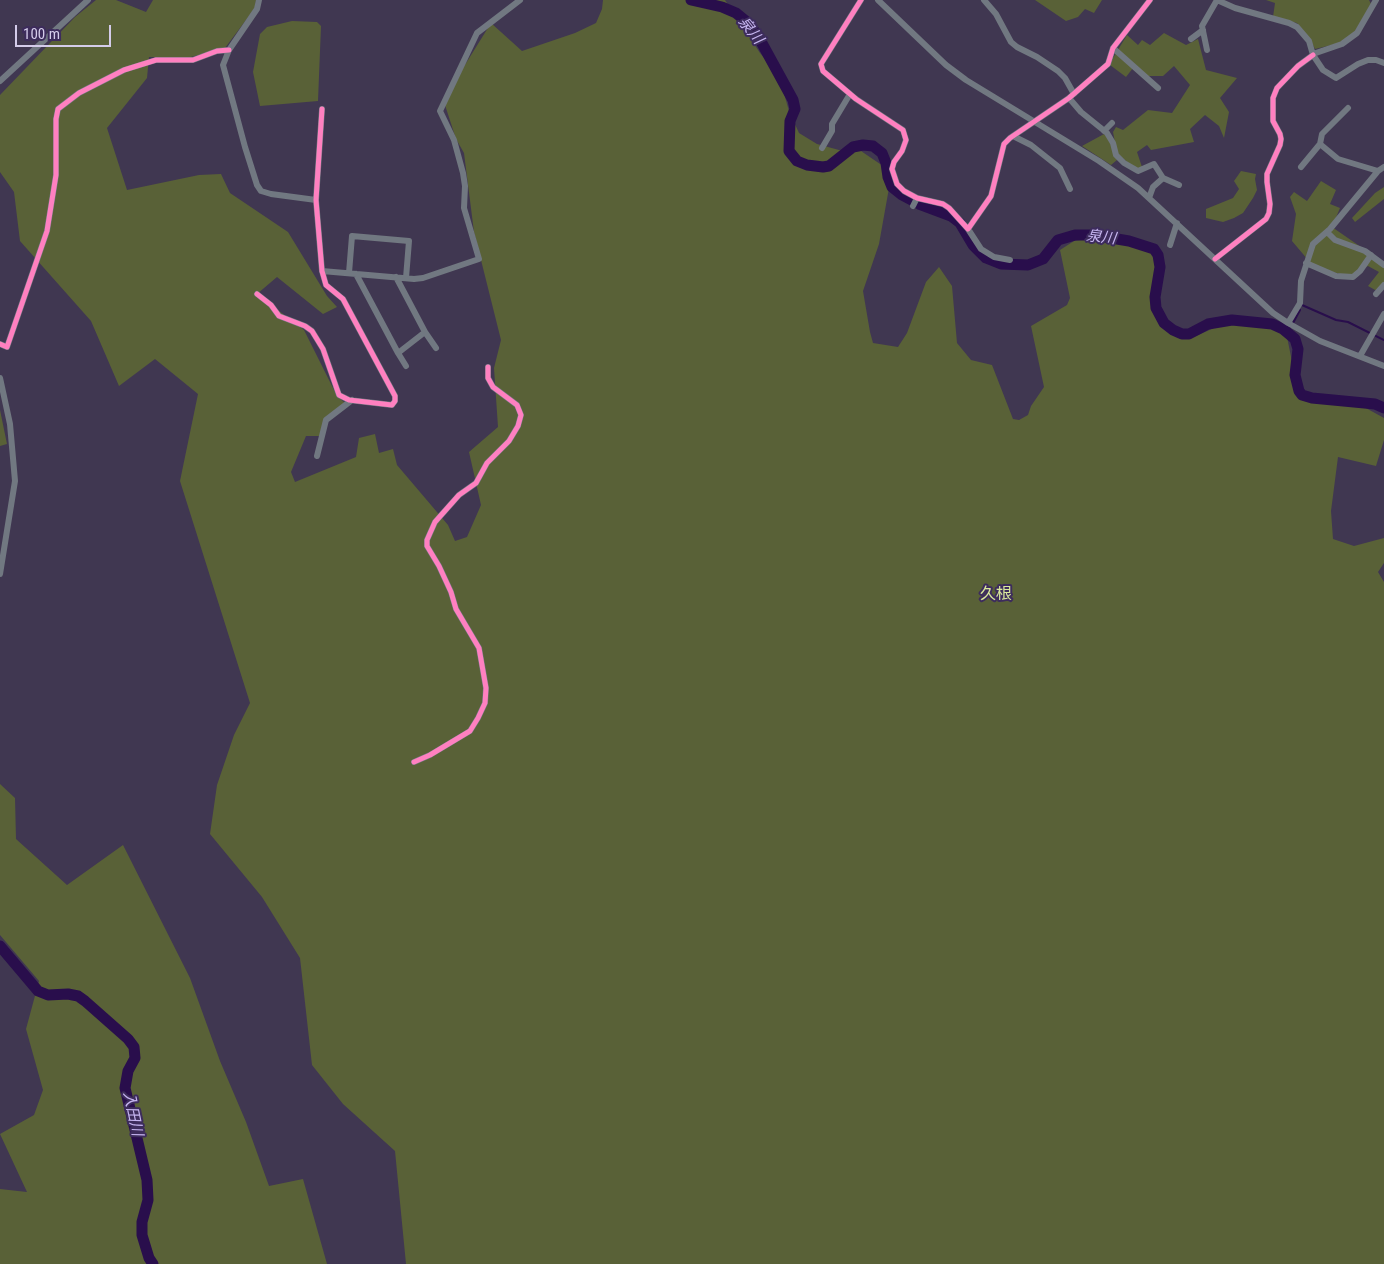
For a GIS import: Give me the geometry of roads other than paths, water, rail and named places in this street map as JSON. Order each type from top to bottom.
[{"type":"street","points":[[0,81],[88,0]]},
{"type":"street","points":[[259,0],[257,9],[229,50],[223,65],[245,147],[257,185],[262,191],[316,200]]},
{"type":"street","points":[[322,271],[423,278],[478,259],[466,220],[463,172],[454,140],[440,111],[477,33],[520,0]]},
{"type":"street","points":[[861,0],[820,64],[823,71],[850,94],[903,130],[906,140],[892,169],[893,177],[904,192],[916,198],[943,204],[968,229],[982,249],[994,257],[1010,260]]},
{"type":"street","points":[[878,0],[946,65],[966,80],[1120,174],[1150,198],[1273,313],[1320,341],[1384,366]]},
{"type":"street","points":[[984,0],[996,14],[1016,47],[1037,57],[1065,78],[1072,96],[1072,103],[1104,131],[1113,143],[1116,155],[1124,163],[1138,171],[1154,164],[1164,178],[1178,185]]},
{"type":"street","points":[[968,229],[991,196],[1004,144],[1072,96],[1108,64],[1113,48],[1150,0]]},
{"type":"street","points":[[1207,50],[1202,26],[1217,0],[1235,8],[1297,27],[1309,41],[1313,54],[1323,70],[1336,78],[1368,60],[1376,60],[1384,64]]},
{"type":"street","points":[[1215,259],[1266,219],[1269,213],[1267,174],[1281,139],[1273,121],[1274,98],[1277,88],[1298,66],[1313,54],[1342,44],[1357,33],[1376,0]]},
{"type":"street","points":[[1191,39],[1203,30]]},
{"type":"street","points":[[1113,48],[1158,88]]},
{"type":"street","points":[[0,344],[7,347],[47,231],[56,175],[58,109],[79,93],[124,70],[156,60],[193,60],[217,51],[229,50]]},
{"type":"street","points":[[822,148],[832,131],[832,124],[850,94]]},
{"type":"street","points":[[1301,167],[1320,144],[1322,134],[1348,108]]},
{"type":"street","points":[[257,294],[280,316],[305,326],[312,331],[323,349],[339,395],[352,400],[392,405],[395,401],[395,396],[343,299],[326,285],[322,271],[316,200],[322,110]]},
{"type":"street","points":[[1104,131],[1112,123]]},
{"type":"street","points":[[1014,136],[1031,145],[1060,168],[1070,189]]},
{"type":"street","points":[[1320,144],[1338,159],[1378,171]]},
{"type":"street","points":[[1288,323],[1300,302],[1301,281],[1313,244],[1326,232],[1378,171],[1384,167]]},
{"type":"street","points":[[1150,198],[1153,188],[1164,178]]},
{"type":"street","points":[[913,206],[916,198]]},
{"type":"street","points":[[1170,245],[1177,223]]},
{"type":"street","points":[[1326,232],[1335,240],[1365,251],[1384,265]]},
{"type":"street","points":[[406,278],[409,241],[352,236],[352,274],[406,366]]},
{"type":"street","points":[[1306,263],[1336,276],[1348,277],[1356,275],[1371,255]]},
{"type":"street","points":[[396,277],[425,332],[436,348]]},
{"type":"street","points":[[1376,294],[1384,285]]},
{"type":"street","points":[[1360,356],[1384,314]]},
{"type":"street","points":[[398,353],[425,332]]},
{"type":"street","points":[[414,762],[430,755],[470,731],[485,702],[486,688],[478,648],[456,609],[451,592],[428,546],[427,540],[435,522],[459,495],[476,483],[487,463],[509,441],[518,426],[521,415],[517,406],[493,387],[488,378],[488,367]]},
{"type":"street","points":[[0,378],[10,424],[15,481],[0,574]]},
{"type":"street","points":[[317,456],[326,420],[352,400]]},
{"type":"waterway","name":"泉川","points":[[691,0],[722,7],[736,13],[747,22],[758,36],[793,100],[795,109],[790,121],[789,151],[797,161],[807,165],[829,166],[853,147],[873,146],[882,153],[892,187],[919,204],[951,216],[960,223],[973,245],[986,258],[1001,264],[1028,265],[1043,259],[1058,240],[1075,235],[1093,235],[1129,241],[1154,249],[1158,255],[1160,267],[1155,297],[1156,308],[1164,323],[1173,330],[1182,334],[1189,334],[1208,324],[1232,320],[1272,324],[1283,329],[1295,339],[1298,349],[1295,375],[1299,391],[1302,395],[1312,398],[1375,404],[1384,408]]},
{"type":"waterway","points":[[1302,305],[1336,320],[1348,322],[1384,340]]},
{"type":"waterway","points":[[1293,323],[1300,310]]},
{"type":"waterway","name":"泉川","points":[[1287,333],[1290,327]]},
{"type":"waterway","name":"入田川","points":[[0,946],[38,991],[48,995],[68,994],[78,996],[128,1039],[134,1047],[135,1058],[128,1071],[125,1088],[147,1180],[148,1200],[142,1222],[142,1235],[149,1258],[153,1264]]},
{"type":"district","name":"久根","points":[[996,595]]}]
